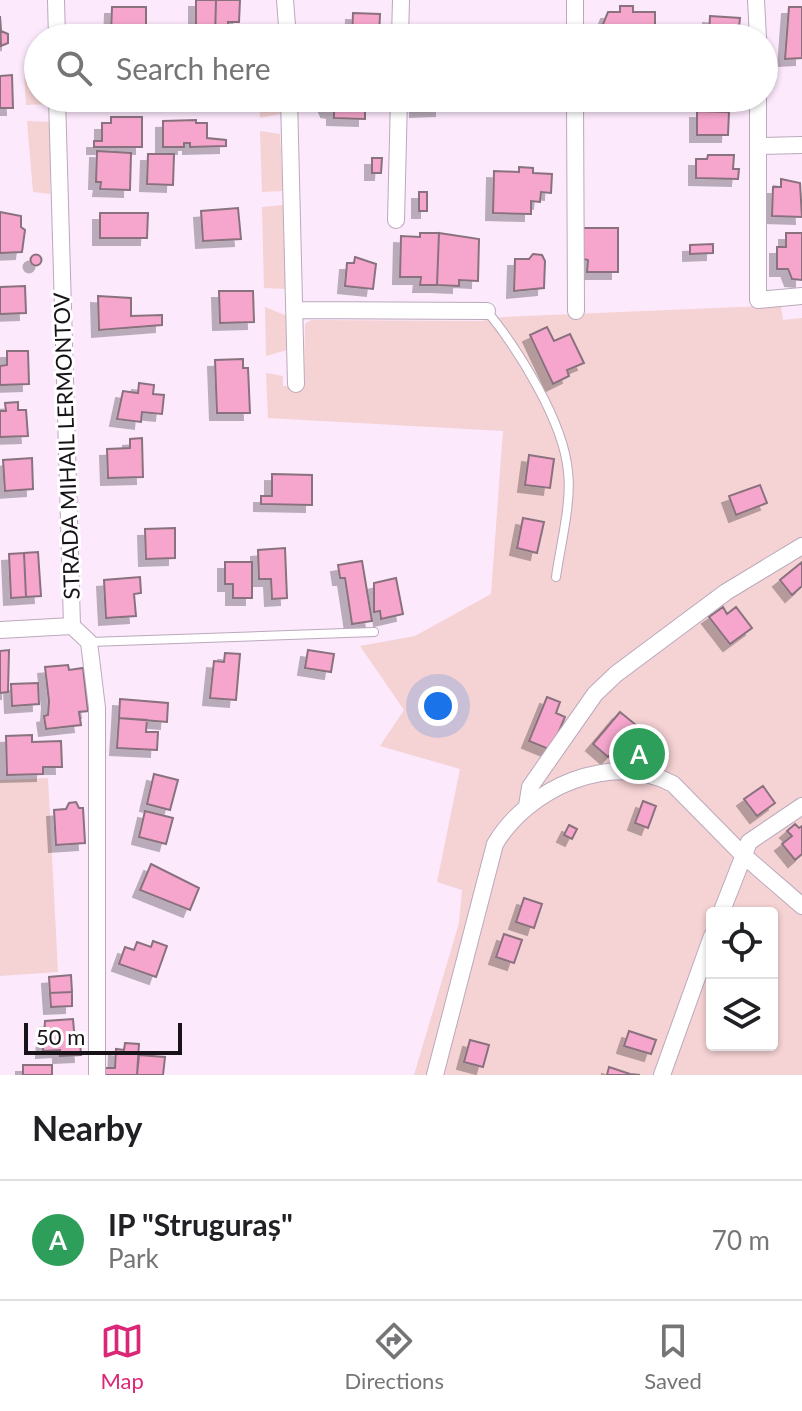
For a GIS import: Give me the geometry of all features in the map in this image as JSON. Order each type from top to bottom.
[{"type":"street","points":[[56,0],[57,24]]},
{"type":"street","points":[[285,0],[287,24]]},
{"type":"street","points":[[400,24],[401,0]]},
{"type":"street","points":[[575,0],[575,24]]},
{"type":"street","points":[[756,0],[757,24]]},
{"type":"street","name":"STRADA MIHAIL LERMONTOV","points":[[57,112],[72,626],[89,642]]},
{"type":"street","points":[[289,112],[296,384]]},
{"type":"street","points":[[396,220],[399,112]]},
{"type":"street","points":[[575,112],[576,311]]},
{"type":"street","points":[[758,112],[758,300],[802,296]]},
{"type":"street","points":[[758,146],[802,145]]},
{"type":"street","points":[[296,310],[487,311]]},
{"type":"street","points":[[527,806],[530,787],[595,694],[616,674],[726,592],[802,546]]},
{"type":"street","points":[[0,630],[72,626]]},
{"type":"street","points":[[89,642],[97,708],[99,808],[97,1075]]},
{"type":"street","points":[[435,1075],[464,970],[488,864],[506,825],[556,786],[588,777],[640,772],[673,784],[742,854],[802,906]]},
{"type":"street","points":[[723,907],[749,842],[802,806]]},
{"type":"street","points":[[662,1075],[706,953]]},
{"type":"lane","points":[[487,311],[501,328],[552,419],[569,472],[556,577]]},
{"type":"lane","points":[[89,642],[374,632]]},
{"type":"shaded area","points":[[260,112],[280,112],[280,114],[260,118]]},
{"type":"shaded area","points":[[27,121],[50,122],[50,194],[33,192]]},
{"type":"shaded area","points":[[260,131],[280,134],[283,191],[262,192]]},
{"type":"shaded area","points":[[284,205],[287,289],[264,288],[262,207]]},
{"type":"shaded area","points":[[765,306],[781,307],[783,320],[802,318],[802,1075],[414,1075],[459,923],[462,890],[437,882],[460,769],[380,746],[404,710],[360,646],[415,636],[491,594],[503,431],[268,418],[266,373],[283,376],[283,386],[304,386],[305,324],[311,320],[482,321],[503,317]]},
{"type":"shaded area","points":[[265,307],[287,316],[287,350],[266,356]]},
{"type":"shaded area","points":[[48,778],[58,972],[0,976],[0,780]]},
{"type":"building","points":[[196,0],[216,0],[215,24],[196,24]]},
{"type":"building","points":[[216,0],[240,0],[239,22],[215,24]]},
{"type":"building","points":[[620,6],[633,6],[633,12],[655,12],[655,24],[603,24],[608,12],[620,12]]},
{"type":"building","points":[[112,7],[146,7],[146,24],[111,24]]},
{"type":"building","points":[[789,7],[802,7],[802,58],[785,59]]},
{"type":"building","points":[[353,13],[380,14],[380,24],[353,24]]},
{"type":"building","points":[[0,16],[1,31],[8,34],[8,43],[1,46]]},
{"type":"building","points":[[710,16],[740,18],[739,24],[710,24]]},
{"type":"building","points":[[12,75],[13,108],[0,108],[0,76]]},
{"type":"building","points":[[334,112],[365,112],[365,119],[334,118]]},
{"type":"building","points":[[697,112],[729,112],[728,135],[697,135]]},
{"type":"building","points":[[111,117],[142,117],[142,147],[94,147],[94,141],[102,141],[102,123],[111,123]]},
{"type":"building","points":[[196,120],[196,123],[207,123],[207,138],[226,140],[226,146],[190,147],[190,143],[184,143],[184,147],[163,147],[163,121]]},
{"type":"building","points":[[97,151],[131,153],[130,190],[100,189],[101,182],[96,182]]},
{"type":"building","points":[[148,154],[174,154],[173,185],[147,184]]},
{"type":"building","points":[[708,155],[734,155],[733,169],[739,169],[738,179],[696,178],[696,159],[707,159]]},
{"type":"building","points":[[372,158],[382,158],[381,173],[372,173]]},
{"type":"building","points":[[519,167],[533,168],[533,173],[552,174],[551,193],[541,192],[540,202],[531,201],[531,214],[493,213],[494,171],[519,172]]},
{"type":"building","points":[[781,179],[800,183],[802,217],[772,216],[773,187],[781,187]]},
{"type":"building","points":[[419,192],[427,192],[427,211],[419,211]]},
{"type":"building","points":[[238,208],[241,239],[203,241],[201,211]]},
{"type":"building","points":[[0,212],[21,216],[21,227],[25,230],[22,252],[0,253]]},
{"type":"building","points":[[100,213],[148,213],[147,238],[100,238]]},
{"type":"building","points":[[583,228],[618,228],[618,272],[587,272],[588,260],[583,259]]},
{"type":"building","points":[[420,233],[439,233],[437,285],[420,285],[421,277],[400,277],[401,236],[420,237]]},
{"type":"building","points":[[439,233],[479,239],[478,281],[459,280],[459,286],[437,285]]},
{"type":"building","points":[[786,233],[802,233],[802,280],[792,279],[788,269],[777,269],[777,247],[786,247]]},
{"type":"building","points":[[713,244],[713,253],[690,254],[690,245]]},
{"type":"building","points":[[36,254],[42,260],[36,266],[30,260]]},
{"type":"building","points":[[533,254],[542,255],[545,261],[544,288],[514,291],[515,259],[529,259]]},
{"type":"building","points":[[355,257],[376,264],[373,289],[345,286],[347,263],[354,263]]},
{"type":"building","points":[[25,286],[26,313],[0,314],[0,287]]},
{"type":"building","points":[[219,291],[253,291],[254,322],[220,323]]},
{"type":"building","points":[[98,296],[131,298],[131,316],[162,315],[162,325],[99,330]]},
{"type":"building","points":[[547,327],[554,341],[570,334],[584,363],[567,370],[569,376],[553,384],[530,335]]},
{"type":"building","points":[[7,351],[28,351],[29,384],[0,385],[0,366],[7,365]]},
{"type":"building","points":[[243,359],[243,368],[248,368],[250,413],[217,413],[215,360]]},
{"type":"building","points":[[139,383],[154,385],[153,394],[164,395],[162,414],[142,412],[141,422],[117,419],[123,391],[138,393]]},
{"type":"building","points":[[18,402],[18,410],[26,410],[28,436],[0,437],[0,411],[6,411],[5,403]]},
{"type":"building","points":[[142,438],[143,477],[108,478],[107,449],[130,448],[130,439]]},
{"type":"building","points":[[529,455],[554,459],[550,488],[525,485]]},
{"type":"building","points":[[32,458],[33,489],[5,491],[3,460]]},
{"type":"building","points":[[272,474],[312,475],[312,505],[261,504],[261,496],[272,496]]},
{"type":"building","points":[[760,485],[767,503],[736,515],[729,496]]},
{"type":"building","points":[[523,518],[544,522],[537,553],[517,548]]},
{"type":"building","points":[[175,528],[175,558],[146,559],[145,529]]},
{"type":"building","points":[[285,548],[287,598],[272,599],[271,579],[259,579],[258,550]]},
{"type":"building","points":[[38,552],[41,596],[26,597],[24,553]]},
{"type":"building","points":[[24,553],[26,597],[11,598],[9,554]]},
{"type":"building","points":[[362,561],[372,621],[352,624],[345,578],[340,578],[338,565]]},
{"type":"building","points":[[225,562],[252,562],[252,598],[233,598],[233,584],[225,584]]},
{"type":"building","points":[[802,562],[802,586],[792,595],[780,580]]},
{"type":"building","points":[[140,577],[141,593],[134,594],[136,616],[106,618],[104,580]]},
{"type":"building","points":[[396,578],[403,614],[381,619],[380,611],[374,612],[374,583]]},
{"type":"building","points":[[723,607],[727,614],[736,607],[752,628],[730,644],[709,617]]},
{"type":"building","points":[[9,650],[8,692],[0,693],[0,651]]},
{"type":"building","points":[[308,650],[334,654],[331,672],[305,668]]},
{"type":"building","points":[[225,653],[240,654],[236,700],[210,698],[214,661],[224,662]]},
{"type":"building","points":[[68,665],[69,670],[83,668],[88,711],[79,712],[81,725],[46,729],[44,716],[48,715],[49,701],[45,667]]},
{"type":"building","points":[[38,683],[39,704],[12,706],[11,684]]},
{"type":"building","points":[[547,697],[560,702],[556,713],[565,717],[551,750],[529,741]]},
{"type":"building","points":[[120,699],[168,703],[167,722],[119,718]]},
{"type":"building","points":[[620,712],[636,725],[608,757],[593,744]]},
{"type":"building","points":[[119,718],[147,720],[146,732],[158,732],[157,750],[117,748]]},
{"type":"building","points":[[32,735],[32,742],[61,741],[62,767],[43,767],[43,774],[7,775],[6,736]]},
{"type":"building","points":[[154,774],[178,780],[170,810],[147,804]]},
{"type":"building","points":[[763,786],[775,803],[757,816],[744,799]]},
{"type":"building","points":[[643,801],[656,806],[648,828],[635,823]]},
{"type":"building","points":[[76,802],[79,808],[83,808],[85,843],[56,845],[54,810],[66,809],[69,803]]},
{"type":"building","points":[[145,811],[173,818],[166,844],[139,837]]},
{"type":"building","points":[[795,824],[799,828],[802,826],[802,854],[795,860],[782,844],[792,836],[787,831]]},
{"type":"building","points":[[569,825],[577,829],[572,839],[564,835]]},
{"type":"building","points":[[151,864],[199,888],[190,910],[140,890]]},
{"type":"building","points":[[524,898],[542,904],[534,928],[516,922]]},
{"type":"building","points":[[504,934],[522,940],[514,963],[496,957]]},
{"type":"building","points":[[153,941],[167,946],[156,977],[119,964],[125,947],[134,950],[137,942],[151,947]]},
{"type":"building","points":[[71,975],[72,992],[50,993],[49,977]]},
{"type":"building","points":[[72,992],[72,1006],[51,1007],[50,993]]},
{"type":"building","points":[[73,1019],[75,1042],[80,1042],[81,1055],[60,1056],[60,1050],[43,1051],[45,1021]]},
{"type":"building","points":[[629,1031],[656,1040],[651,1054],[624,1046]]},
{"type":"building","points":[[470,1040],[489,1045],[483,1067],[464,1062]]},
{"type":"building","points":[[125,1043],[139,1044],[137,1075],[105,1075],[105,1068],[115,1068],[116,1049],[124,1050]]},
{"type":"building","points":[[139,1055],[165,1057],[163,1075],[137,1075]]},
{"type":"building","points":[[23,1065],[52,1065],[52,1075],[23,1075]]},
{"type":"building","points":[[609,1067],[630,1074],[640,1075],[607,1075]]},
{"type":"place","name":"IP \"Struguraș\"","points":[[639,754]]}]
